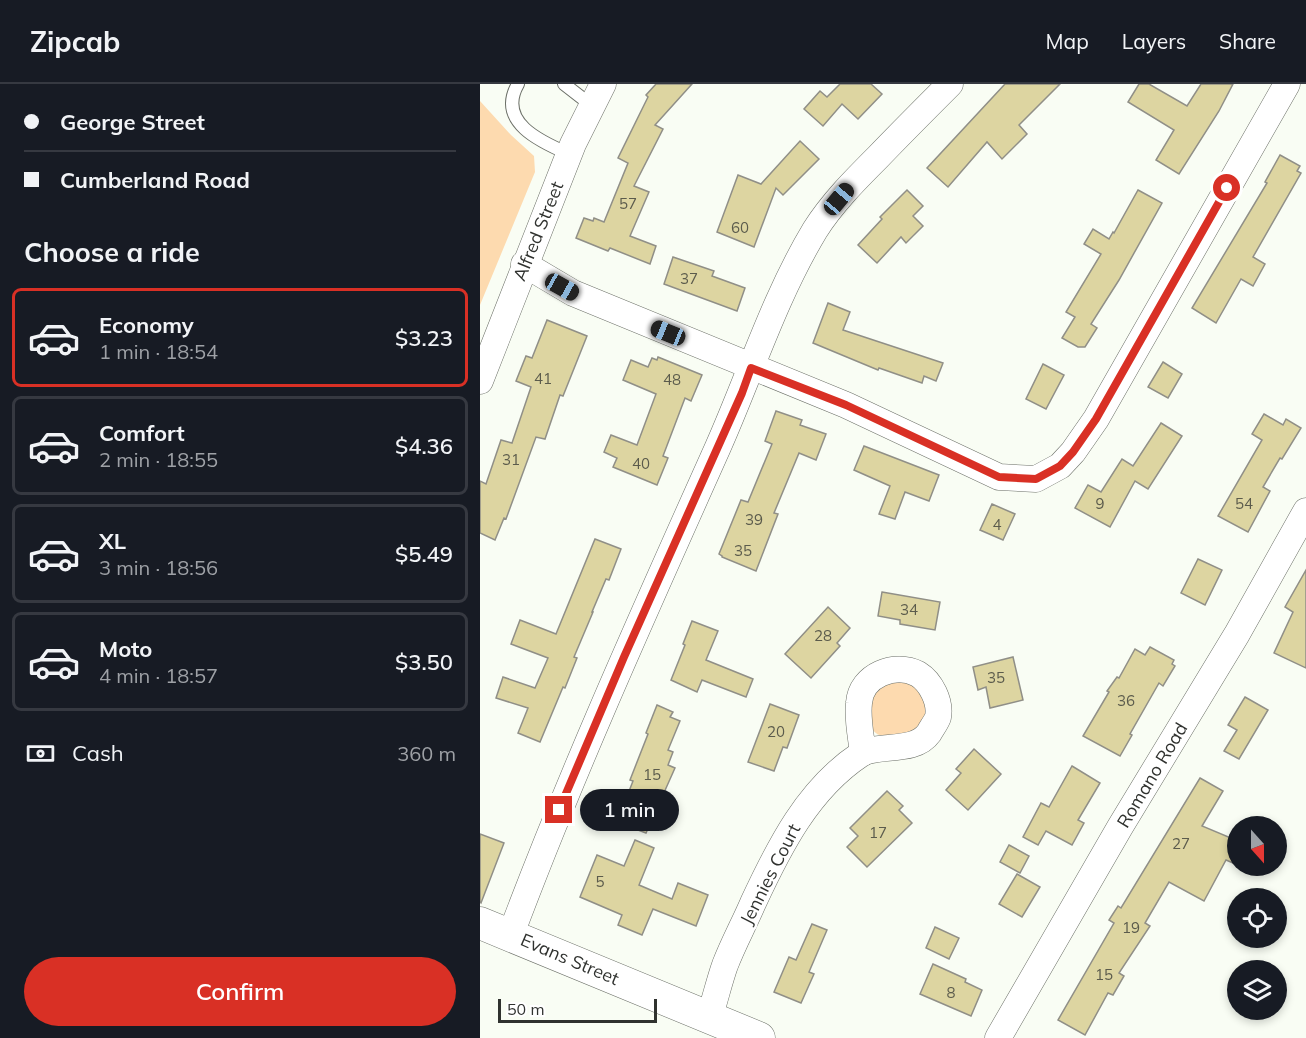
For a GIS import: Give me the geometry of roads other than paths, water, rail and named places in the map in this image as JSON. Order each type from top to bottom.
[{"type":"street","points":[[511,934],[541,854],[619,668],[742,393],[785,285],[820,222],[852,183],[950,84]]},
{"type":"street","points":[[524,264],[573,293],[751,368],[846,405],[999,477],[1036,479],[1060,466],[1073,452],[1096,419],[1287,84]]},
{"type":"street","name":"Alfred Street","points":[[480,381],[569,154],[597,95]]},
{"type":"street","name":"Romano Road","points":[[998,1038],[1120,826],[1238,634],[1306,511]]},
{"type":"street","name":"Jennies Court","points":[[709,1018],[725,966],[770,867],[790,830],[827,783],[863,753]]},
{"type":"street","name":"Evans Street","points":[[480,923],[759,1038]]},
{"type":"lane","points":[[518,84],[512,94],[513,110],[518,120],[537,140],[569,154]]},
{"type":"lane","points":[[564,84],[597,95]]}]
